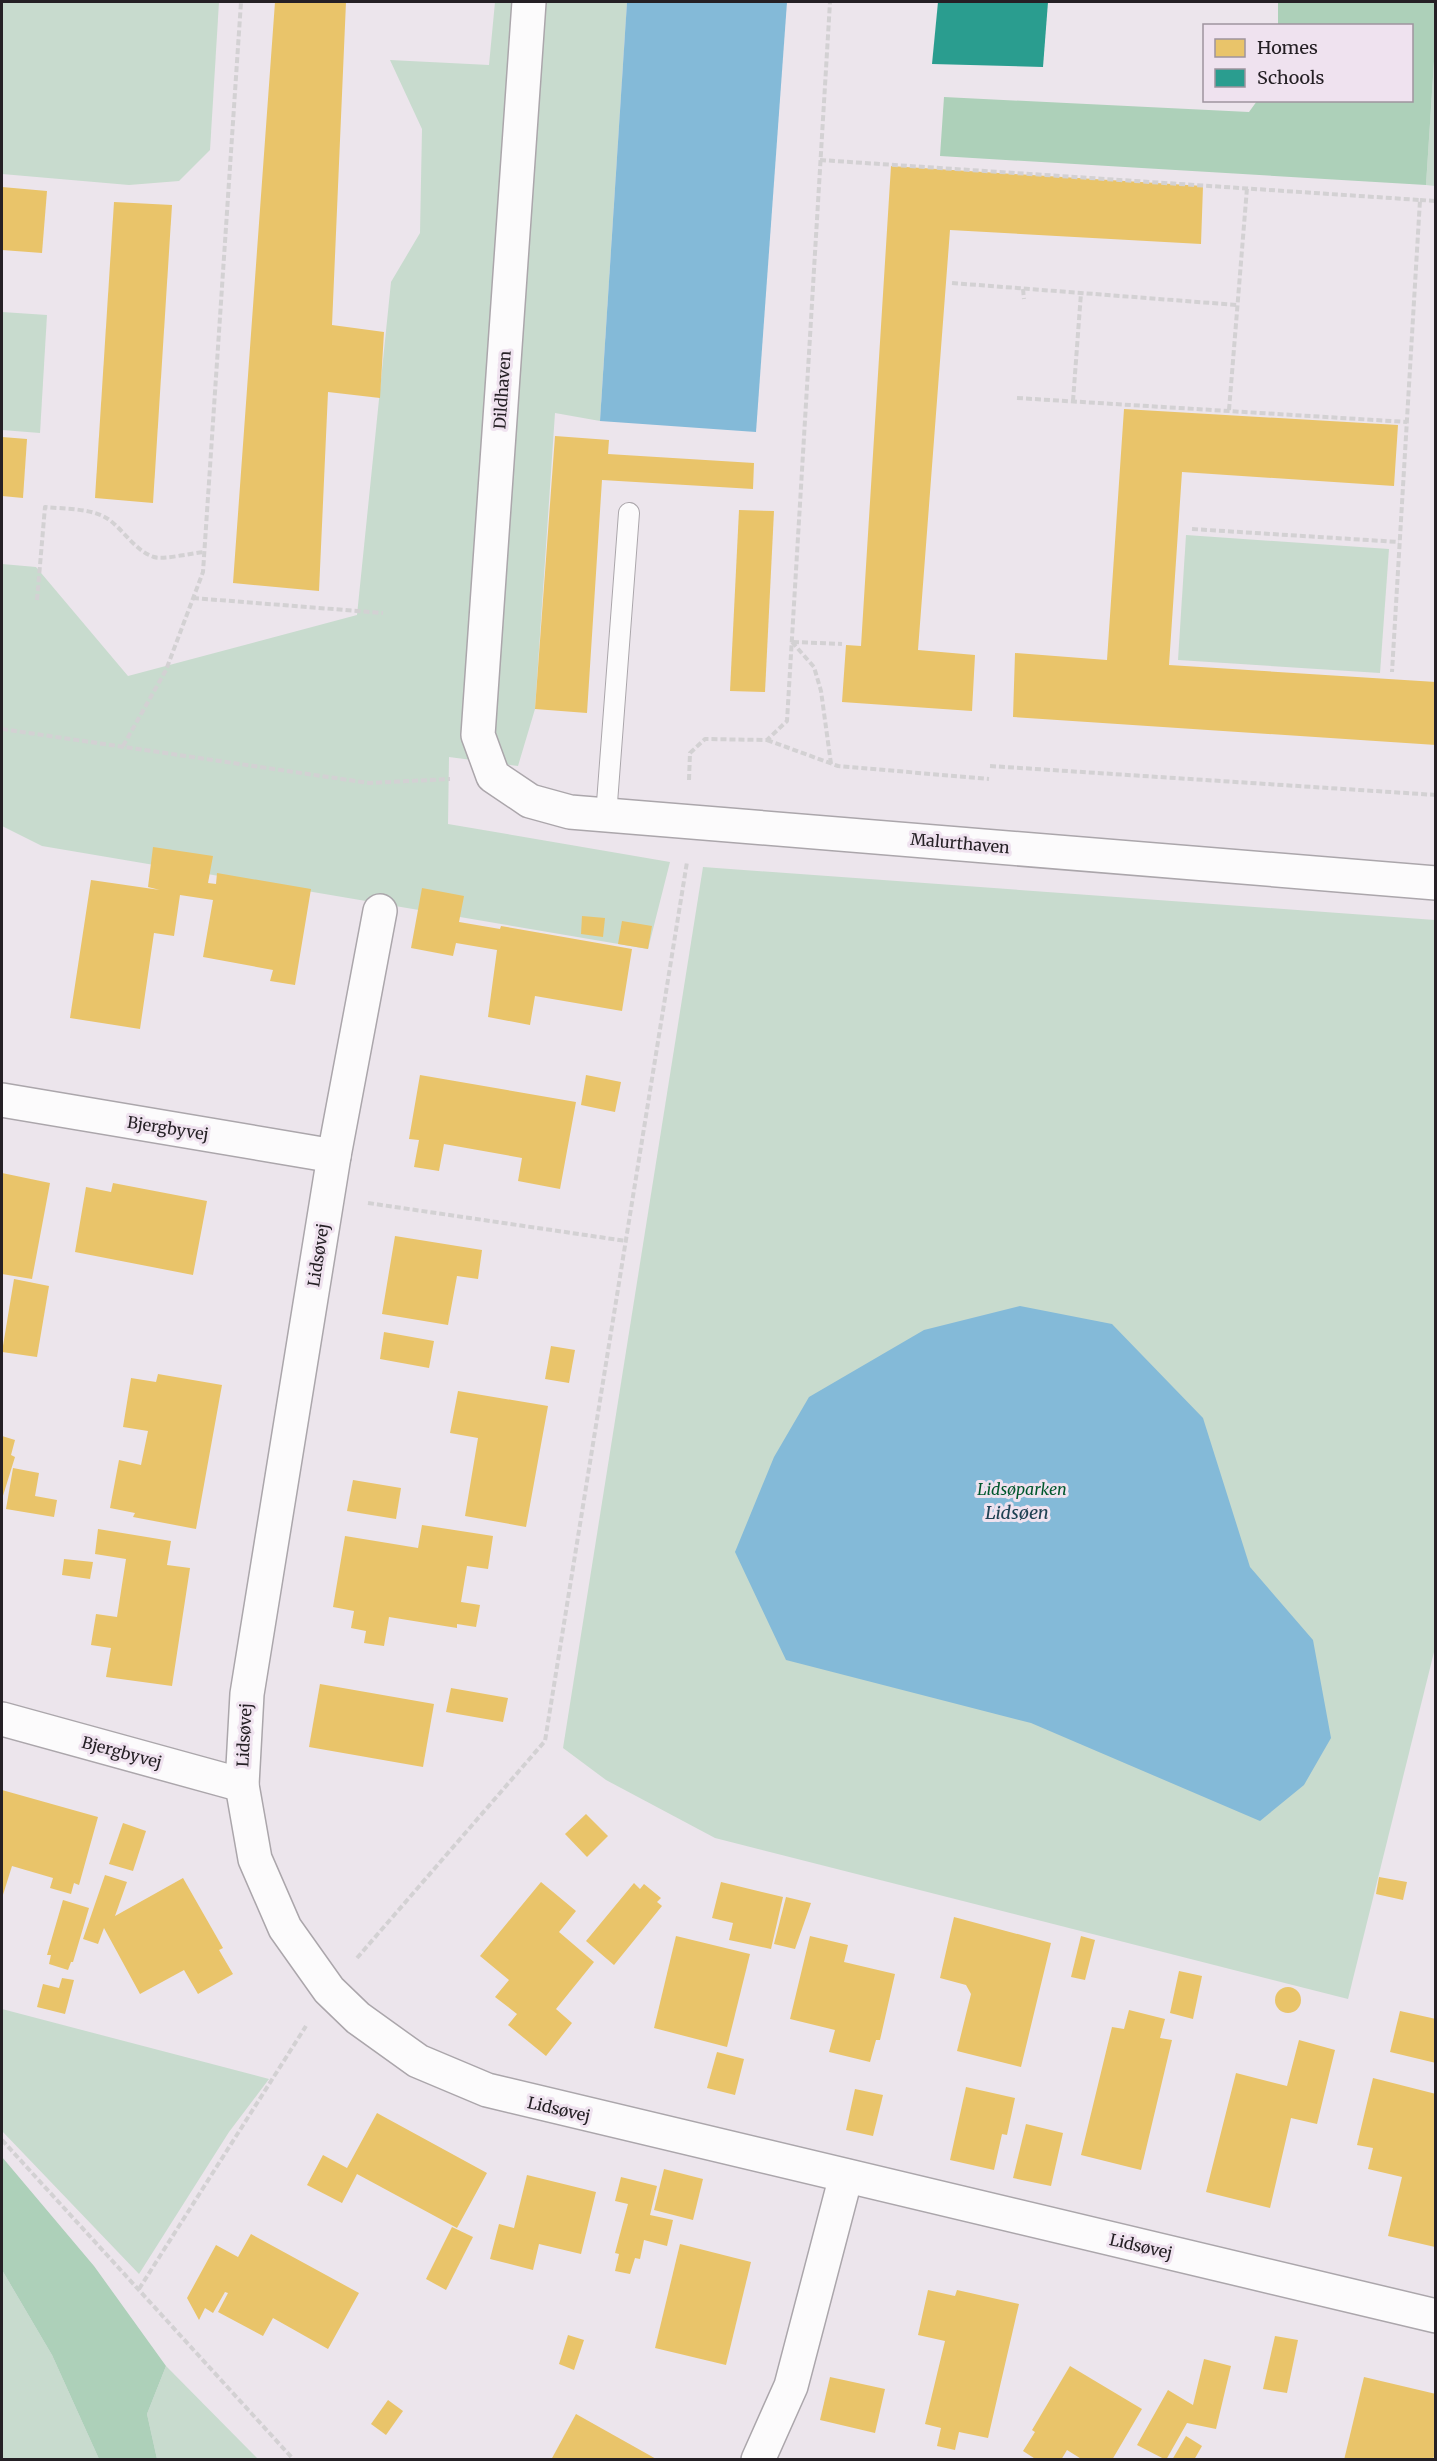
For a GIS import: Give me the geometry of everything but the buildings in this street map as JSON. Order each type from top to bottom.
[{"type":"street","name":"Dildhaven","points":[[493,776],[478,735],[529,2]]},
{"type":"street","name":"Malurthaven","points":[[493,776],[530,801],[570,812],[1436,883]]},
{"type":"street","name":"Lidsøvej","points":[[380,911],[334,1156],[247,1694],[242,1785],[255,1859],[285,1928],[329,1990],[358,2018],[418,2061],[487,2090],[1436,2316]]},
{"type":"street","name":"Bjergbyvej","points":[[2,1100],[334,1156]]},
{"type":"street","name":"Bjergbyvej","points":[[2,1719],[242,1785]]},
{"type":"street","points":[[758,2460],[791,2386],[846,2176]]},
{"type":"lane","points":[[606,816],[629,513]]},
{"type":"path","points":[[123,746],[166,670],[203,572],[241,2]]},
{"type":"path","points":[[767,740],[787,721],[830,2]]},
{"type":"path","points":[[820,160],[1436,201]]},
{"type":"path","points":[[1229,410],[1247,188]]},
{"type":"path","points":[[1392,672],[1419,200]]},
{"type":"path","points":[[952,284],[1237,305]]},
{"type":"path","points":[[1023,289],[1024,299]]},
{"type":"path","points":[[1073,401],[1081,293]]},
{"type":"path","points":[[1017,398],[1407,422]]},
{"type":"path","points":[[37,600],[45,507],[80,510],[106,518],[140,549],[154,557],[165,559],[180,554],[204,552]]},
{"type":"path","points":[[1192,530],[1399,542]]},
{"type":"path","points":[[193,598],[383,613]]},
{"type":"path","points":[[792,642],[842,644]]},
{"type":"path","points":[[792,642],[814,667],[821,691],[831,764]]},
{"type":"path","points":[[2,729],[369,783],[493,776]]},
{"type":"path","points":[[689,785],[690,753],[705,739],[767,740],[831,764],[989,779]]},
{"type":"path","points":[[990,766],[1436,795]]},
{"type":"path","points":[[139,2289],[329,1990],[545,1741],[687,862]]},
{"type":"path","points":[[328,1197],[626,1241]]},
{"type":"path","points":[[2,2140],[294,2460]]},
{"type":"green space","points":[[2,2],[219,2],[210,150],[179,181],[129,185],[2,174]]},
{"type":"green space","points":[[495,2],[627,2],[600,421],[555,413],[535,709],[518,766],[449,757],[448,824],[670,862],[648,949],[42,846],[2,826],[2,564],[36,567],[128,676],[357,615],[391,282],[420,233],[422,129],[390,60],[489,65]]},
{"type":"green space","points":[[1278,2],[1435,2],[1435,46],[1426,185],[940,156],[944,97],[1249,112],[1256,102],[1413,102],[1413,24],[1278,24]]},
{"type":"green space","points":[[1435,46],[1435,186],[1426,185]]},
{"type":"green space","points":[[2,312],[47,315],[40,433],[2,430]]},
{"type":"green space","points":[[1186,535],[1389,549],[1380,673],[1178,660]]},
{"type":"green space","name":"Lidsøparken","points":[[703,867],[1435,920],[1435,1648],[1348,1999],[715,1838],[606,1780],[563,1748]]},
{"type":"green space","points":[[2,2009],[269,2079],[229,2132],[139,2274],[2,2131]]},
{"type":"green space","points":[[2,2157],[94,2266],[166,2366],[147,2414],[157,2459],[99,2459],[52,2355],[2,2270]]},
{"type":"green space","points":[[2,2270],[52,2355],[99,2459],[2,2459]]},
{"type":"green space","points":[[166,2366],[258,2459],[157,2459],[147,2414]]},
{"type":"water","points":[[627,2],[787,2],[756,432],[600,421]]},
{"type":"water","name":"Lidsøen","points":[[1020,1306],[1112,1324],[1203,1418],[1250,1567],[1313,1640],[1331,1738],[1304,1785],[1260,1821],[1031,1723],[786,1660],[735,1552],[774,1457],[809,1397],[924,1330]]}]
